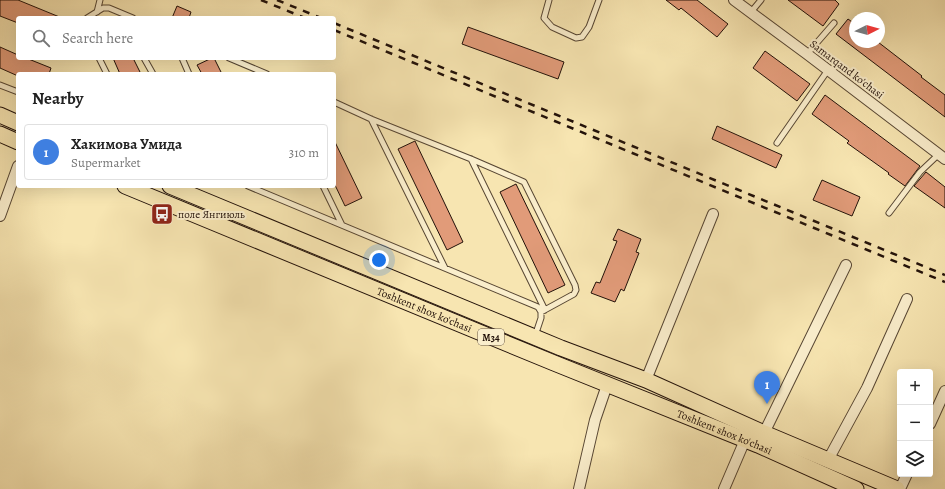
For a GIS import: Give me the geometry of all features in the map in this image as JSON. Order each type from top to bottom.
[{"type":"main road","points":[[0,115],[16,122]]},
{"type":"main road","points":[[0,134],[16,141]]},
{"type":"main road","name":"Toshkent shox ko'chasi","points":[[130,188],[554,364],[758,445],[856,489]]},
{"type":"main road","name":"Toshkent shox ko'chasi","points":[[175,188],[534,337],[646,380],[764,433],[897,489]]},
{"type":"main road","points":[[554,364],[561,348]]},
{"type":"street","name":"Samarqand ko'chasi","points":[[734,0],[942,157]]},
{"type":"street","points":[[0,216],[16,172]]},
{"type":"street","points":[[646,380],[713,214]]},
{"type":"street","points":[[764,433],[846,265]]},
{"type":"street","points":[[828,460],[867,388],[907,299]]},
{"type":"street","points":[[579,489],[595,420],[607,384]]},
{"type":"street","points":[[933,417],[945,391]]},
{"type":"street","points":[[724,489],[745,440]]},
{"type":"street","points":[[900,489],[906,477]]},
{"type":"lane","points":[[97,12],[100,0]]},
{"type":"lane","points":[[549,0],[544,18],[552,27],[576,38],[582,37],[589,27],[598,0]]},
{"type":"lane","points":[[751,12],[761,0]]},
{"type":"lane","points":[[90,16],[103,8],[109,8],[128,16]]},
{"type":"lane","points":[[119,12],[121,16]]},
{"type":"lane","points":[[807,54],[834,23]]},
{"type":"lane","points":[[100,60],[106,72]]},
{"type":"lane","points":[[145,60],[152,72]]},
{"type":"lane","points":[[183,60],[188,72]]},
{"type":"lane","points":[[234,60],[262,72]]},
{"type":"lane","points":[[777,143],[828,70]]},
{"type":"lane","points":[[0,85],[16,91]]},
{"type":"lane","points":[[336,103],[371,119],[524,182],[575,285],[576,290],[574,294],[543,311],[534,337]]},
{"type":"lane","points":[[371,119],[445,268]]},
{"type":"lane","points":[[889,213],[920,172],[942,157]]},
{"type":"lane","points":[[471,159],[543,311]]},
{"type":"lane","points":[[253,188],[538,307],[543,311]]},
{"type":"lane","points":[[324,188],[342,225]]},
{"type":"building","points":[[0,0],[18,0],[57,16],[16,16],[16,22],[0,16]]},
{"type":"building","points":[[666,0],[697,0],[728,24],[717,37],[681,8],[679,10]]},
{"type":"building","points":[[788,0],[835,0],[839,4],[823,26]]},
{"type":"building","points":[[177,6],[191,12],[190,16],[173,16]]},
{"type":"building","points":[[848,19],[849,20],[849,44],[836,34]]},
{"type":"building","points":[[468,27],[564,62],[558,79],[462,44]]},
{"type":"building","points":[[0,47],[16,54],[16,60],[31,60],[51,68],[50,72],[16,72],[16,75],[0,68]]},
{"type":"building","points":[[885,47],[945,95],[945,117],[854,48]]},
{"type":"building","points":[[765,51],[810,84],[797,101],[753,68]]},
{"type":"building","points":[[114,60],[134,60],[140,72],[119,72]]},
{"type":"building","points":[[208,60],[215,60],[221,72],[201,72],[197,65]]},
{"type":"building","points":[[825,95],[920,166],[905,186],[847,143],[849,141],[812,114]]},
{"type":"building","points":[[717,126],[782,155],[776,168],[712,139]]},
{"type":"building","points":[[415,141],[463,242],[447,250],[398,149]]},
{"type":"building","points":[[336,144],[362,198],[345,206],[336,187]]},
{"type":"building","points":[[926,172],[945,187],[945,208],[914,186]]},
{"type":"building","points":[[822,180],[860,197],[852,216],[813,200]]},
{"type":"building","points":[[516,184],[565,285],[548,293],[500,192]]},
{"type":"building","points":[[618,229],[641,239],[636,252],[639,253],[624,291],[621,289],[615,302],[591,293],[596,282],[600,283],[617,241],[613,240]]},
{"type":"railway","points":[[261,0],[300,16]]},
{"type":"railway","points":[[277,0],[316,16]]},
{"type":"railway","points":[[336,24],[945,275]]},
{"type":"railway","points":[[336,31],[945,282]]},
{"type":"place","name":"поле Янгиюль","points":[[162,214]]},
{"type":"place","name":"Хакимова Умида","points":[[767,404]]}]
